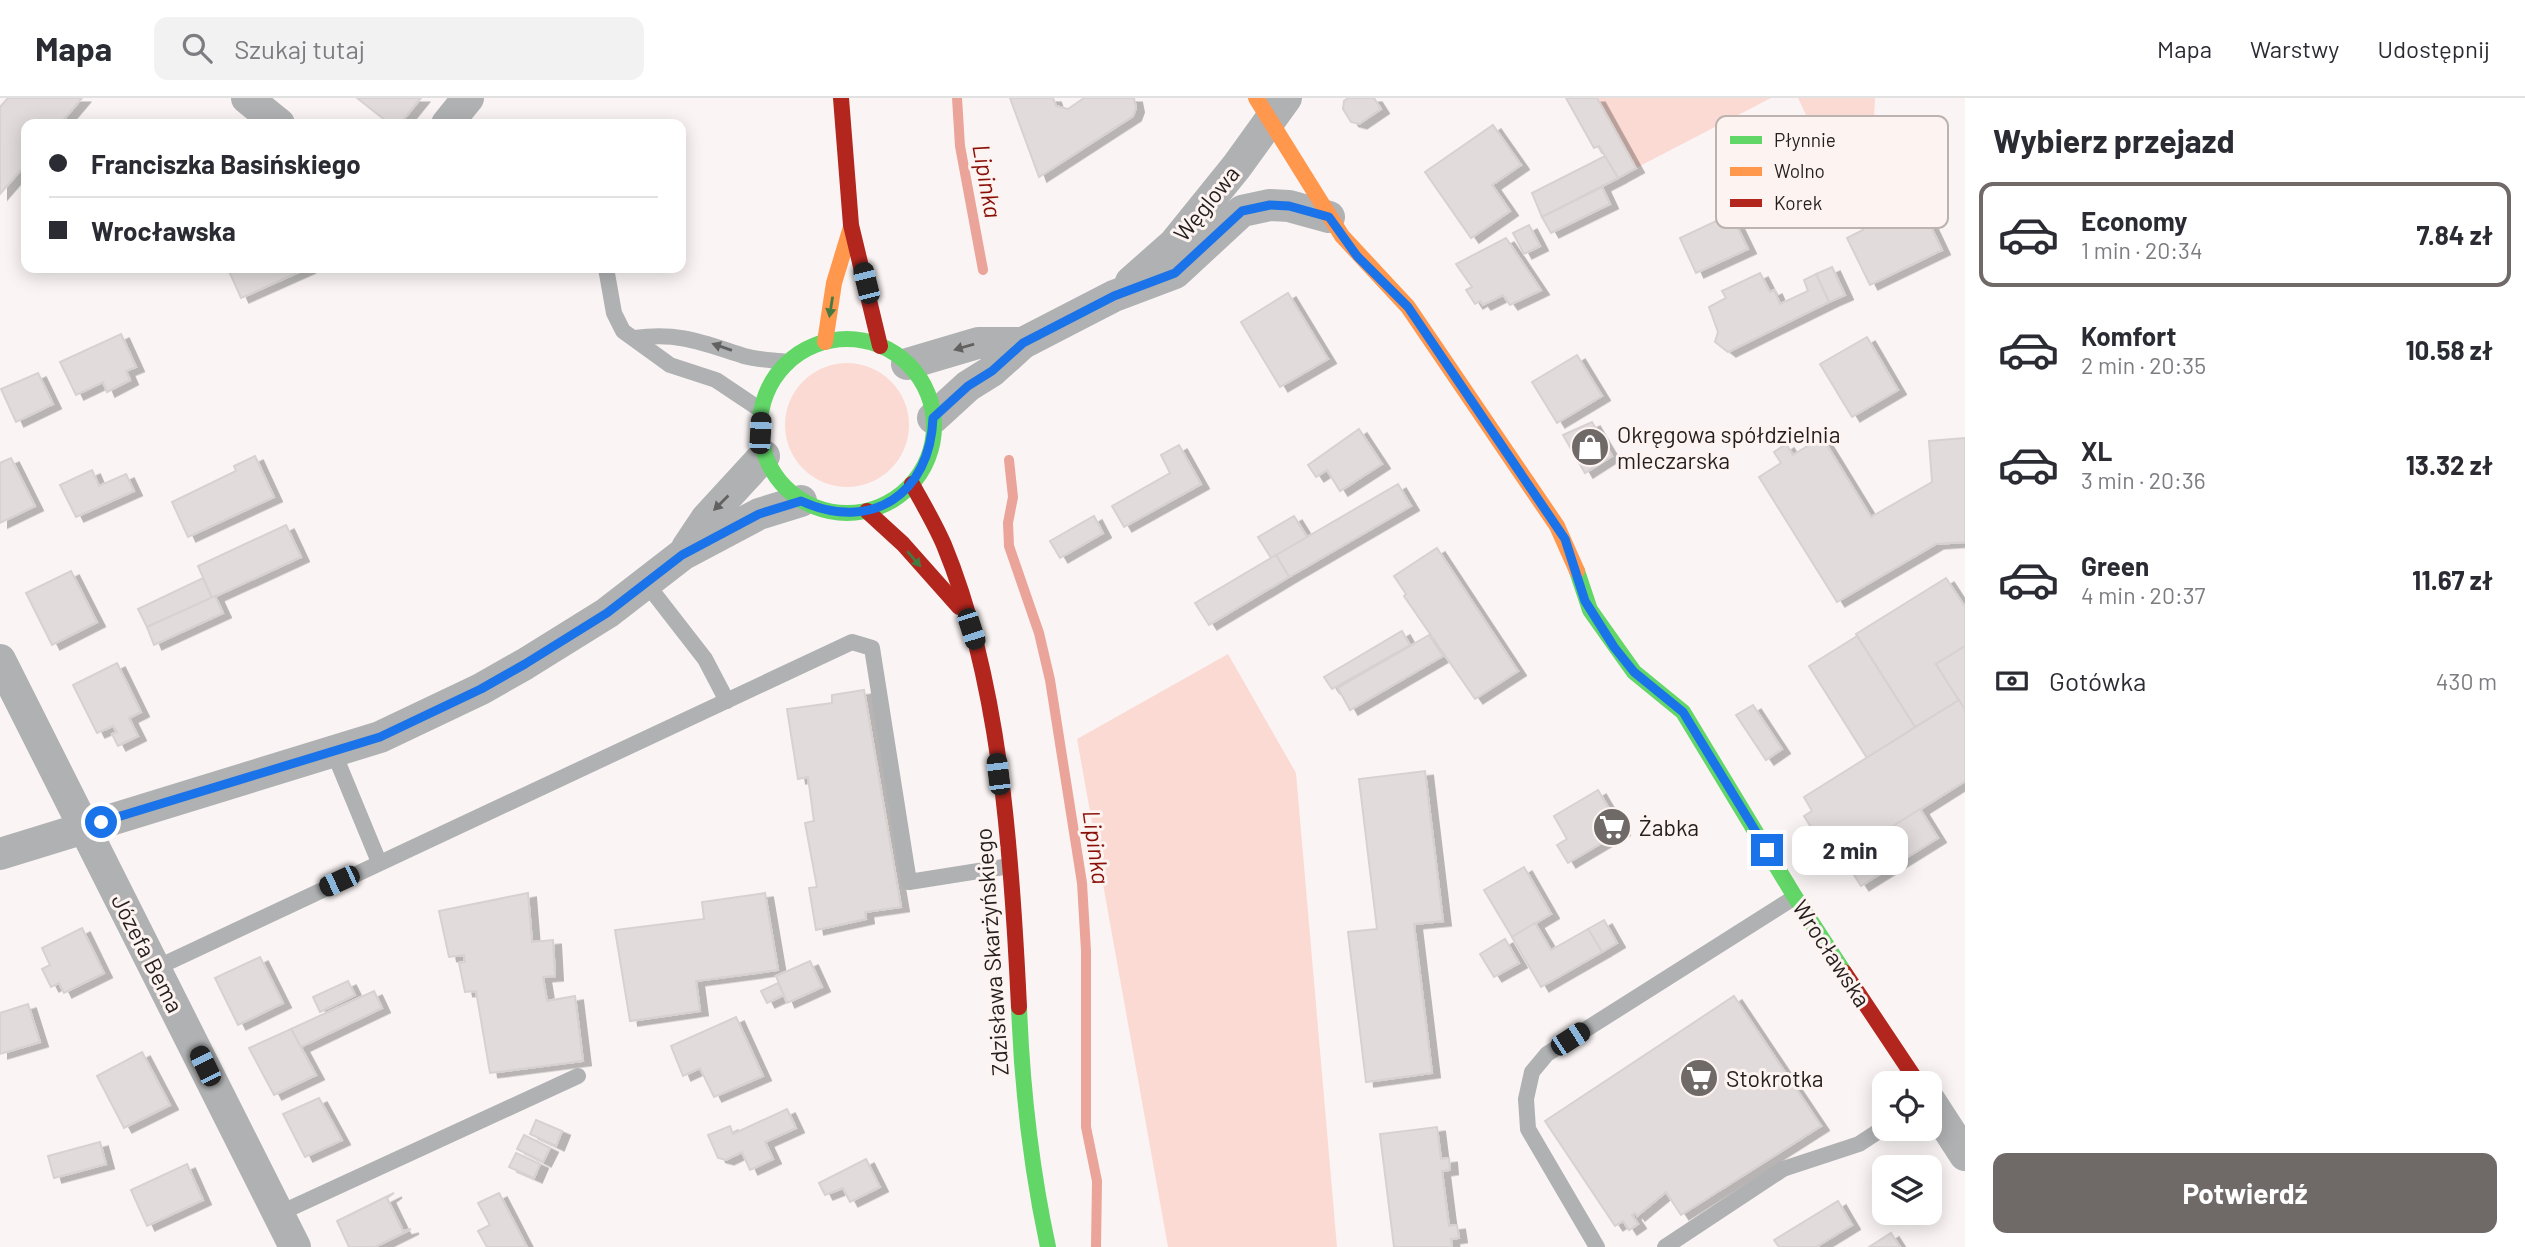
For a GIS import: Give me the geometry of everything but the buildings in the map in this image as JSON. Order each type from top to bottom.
[{"type":"street","points":[[247,98],[273,119]]},
{"type":"street","points":[[451,119],[468,98]]},
{"type":"street","points":[[841,98],[851,225],[880,346]]},
{"type":"street","name":"Wrocławska","points":[[1271,105],[1329,217],[1357,256],[1408,307],[1565,539],[1585,601],[1600,625],[1634,672],[1683,712],[1795,897],[1910,1071]]},
{"type":"street","name":"Węglowa","points":[[1114,296],[1174,244],[1237,166],[1271,105]]},
{"type":"street","name":"Węglowa","points":[[933,418],[968,386],[992,371],[1023,343],[1114,296],[1175,273],[1242,211],[1270,205],[1289,206],[1329,217]]},
{"type":"street","points":[[825,342],[834,283],[851,225]]},
{"type":"street","points":[[852,339],[880,346],[907,364],[929,398],[933,418],[929,453],[912,484],[892,501],[867,511],[844,513],[822,510],[801,501],[779,482],[764,456],[760,433],[761,410],[771,383],[788,362],[805,349],[825,342],[852,339]]},
{"type":"street","name":"Węglowa","points":[[907,364],[978,343],[1023,343]]},
{"type":"street","points":[[682,555],[707,518],[764,456]]},
{"type":"street","name":"Zdzisława Skarżyńskiego","points":[[912,484],[944,545],[988,693],[1010,866],[1021,1066],[1037,1197],[1048,1247]]},
{"type":"street","points":[[0,854],[380,737],[481,689],[607,613],[682,555],[759,514],[801,501]]},
{"type":"street","name":"Zdzisława Skarżyńskiego","points":[[867,511],[887,526],[966,613]]},
{"type":"street","name":"Józefa Bema","points":[[0,660],[295,1247]]},
{"type":"street","points":[[1942,1120],[1965,1155]]},
{"type":"lane","points":[[607,273],[614,313],[623,331],[670,365],[716,380],[761,410]]},
{"type":"lane","points":[[635,338],[675,335],[706,342],[744,356],[788,362]]},
{"type":"lane","points":[[646,583],[705,659],[727,701]]},
{"type":"lane","points":[[156,968],[852,642],[872,648],[909,882],[1010,866]]},
{"type":"lane","points":[[334,752],[379,862]]},
{"type":"lane","points":[[1597,1247],[1528,1129],[1526,1099],[1532,1072],[1547,1054],[1795,897]]},
{"type":"lane","points":[[278,1214],[578,1076]]},
{"type":"lane","points":[[1665,1247],[1783,1169],[1859,1144],[1872,1136]]},
{"type":"shaded area","points":[[1597,98],[1771,98],[1736,116],[1716,116],[1716,127],[1636,168]]},
{"type":"shaded area","points":[[1798,98],[1875,98],[1874,116],[1806,116]]},
{"type":"shaded area","points":[[847,363],[871,367],[891,381],[905,401],[909,425],[905,449],[891,469],[871,483],[847,487],[823,483],[803,469],[789,449],[785,425],[789,401],[803,381],[823,367]]},
{"type":"shaded area","points":[[1228,654],[1296,773],[1337,1247],[1168,1247],[1077,739]]},
{"type":"waterway","name":"Lipinka","points":[[957,98],[960,146],[983,270]]},
{"type":"waterway","name":"Lipinka","points":[[1009,460],[1013,497],[1008,523],[1009,546],[1039,633],[1050,680],[1082,883],[1086,951],[1086,1127],[1097,1181],[1096,1247]]},
{"type":"traffic: fast","points":[[847,339],[880,346],[908,365],[927,393],[934,426],[927,459],[908,487],[880,506],[847,513],[814,506],[786,487],[767,459],[760,426],[767,393],[786,365],[814,346],[847,339]]},
{"type":"traffic: fast","points":[[1577,571],[1590,610],[1634,672],[1683,712],[1795,897],[1844,972]]},
{"type":"traffic: fast","points":[[1019,1007],[1028,1127],[1048,1247]]},
{"type":"traffic: slow","points":[[1256,98],[1342,236],[1408,307],[1557,526],[1577,571]]},
{"type":"traffic: slow","points":[[825,342],[834,283],[851,227]]},
{"type":"traffic: jam","points":[[841,98],[851,225],[880,346]]},
{"type":"traffic: jam","points":[[912,484],[944,545],[963,598],[991,713],[1007,832],[1019,1007]]},
{"type":"traffic: jam","points":[[867,511],[903,544],[959,607]]},
{"type":"traffic: jam","points":[[1844,972],[1910,1071]]},
{"type":"place","name":"Okręgowa spółdzielnia mleczarska","points":[[1590,447]]},
{"type":"place","name":"Żabka","points":[[1612,827]]},
{"type":"place","name":"Stokrotka","points":[[1699,1078]]},
{"type":"route","points":[[101,822],[380,737],[481,689],[525,664],[607,613],[682,555],[759,514],[801,501],[822,510],[844,513],[867,511],[892,501],[912,484],[925,464],[932,442],[933,418],[968,386],[992,371],[1023,343],[1065,320],[1114,296],[1175,273],[1242,211],[1270,205],[1289,206],[1329,217],[1357,256],[1393,289],[1408,307],[1565,539],[1574,560],[1585,601],[1614,647],[1634,672],[1683,712],[1767,850]]}]
